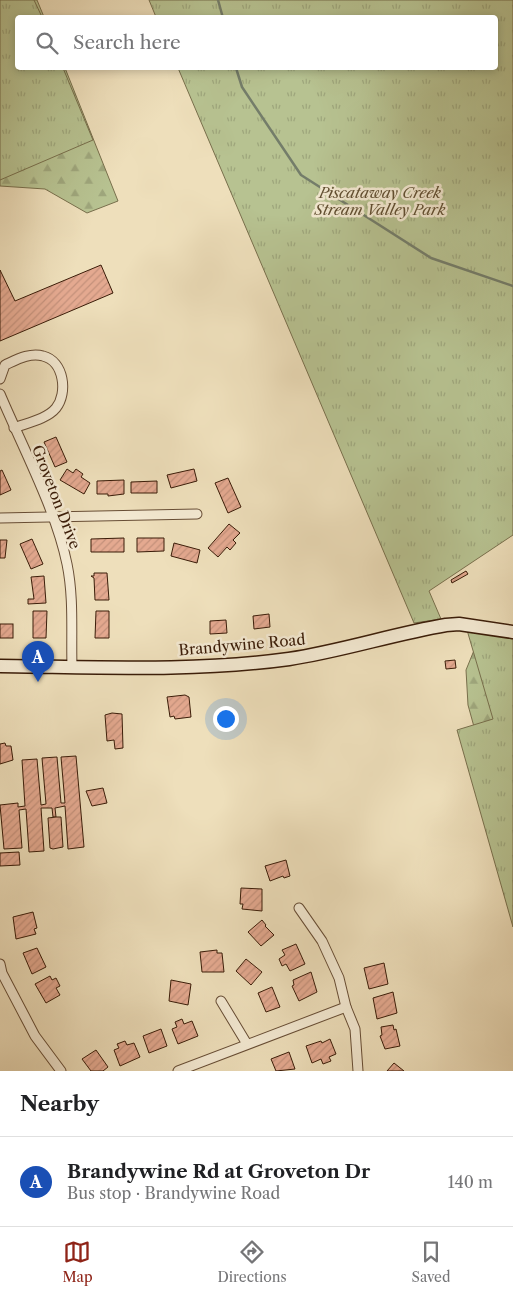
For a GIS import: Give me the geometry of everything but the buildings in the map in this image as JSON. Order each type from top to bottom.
[{"type":"main road","name":"Brandywine Road","points":[[0,666],[165,668],[224,665],[289,659],[418,630],[458,624],[513,632]]},
{"type":"street","points":[[0,379],[5,365],[25,356],[43,356],[55,364],[62,378],[63,396],[55,409],[39,419],[14,428]]},
{"type":"street","name":"Groveton Drive","points":[[0,394],[53,518],[67,564],[70,589],[72,667]]},
{"type":"street","points":[[0,518],[197,514]]},
{"type":"street","points":[[299,908],[332,959],[340,978],[346,1007],[355,1029],[358,1071]]},
{"type":"street","points":[[0,964],[2,972],[35,1036],[61,1071]]},
{"type":"street","points":[[221,1000],[247,1044]]},
{"type":"street","points":[[178,1071],[346,1007]]},
{"type":"green space","points":[[0,0],[37,0],[43,15],[15,15],[15,70],[66,70],[118,201],[87,213],[45,189],[0,186]]},
{"type":"green space","points":[[0,0],[34,0],[41,15],[15,15],[15,70],[64,70],[93,140],[0,180]]},
{"type":"green space","name":"Piscataway Creek Stream Valley Park","points":[[149,0],[513,0],[513,535],[429,591],[441,619],[414,623],[179,70],[498,70],[498,15],[155,15]]},
{"type":"green space","points":[[467,630],[513,636],[513,927],[457,730],[493,719]]},
{"type":"green space","points":[[477,643],[513,654],[513,868],[468,705],[466,670]]},
{"type":"waterway","points":[[218,0],[222,15]]},
{"type":"waterway","points":[[237,70],[242,87],[301,175],[431,258],[513,286]]},
{"type":"place","name":"Brandywine Rd at Groveton Dr","points":[[38,682]]}]
